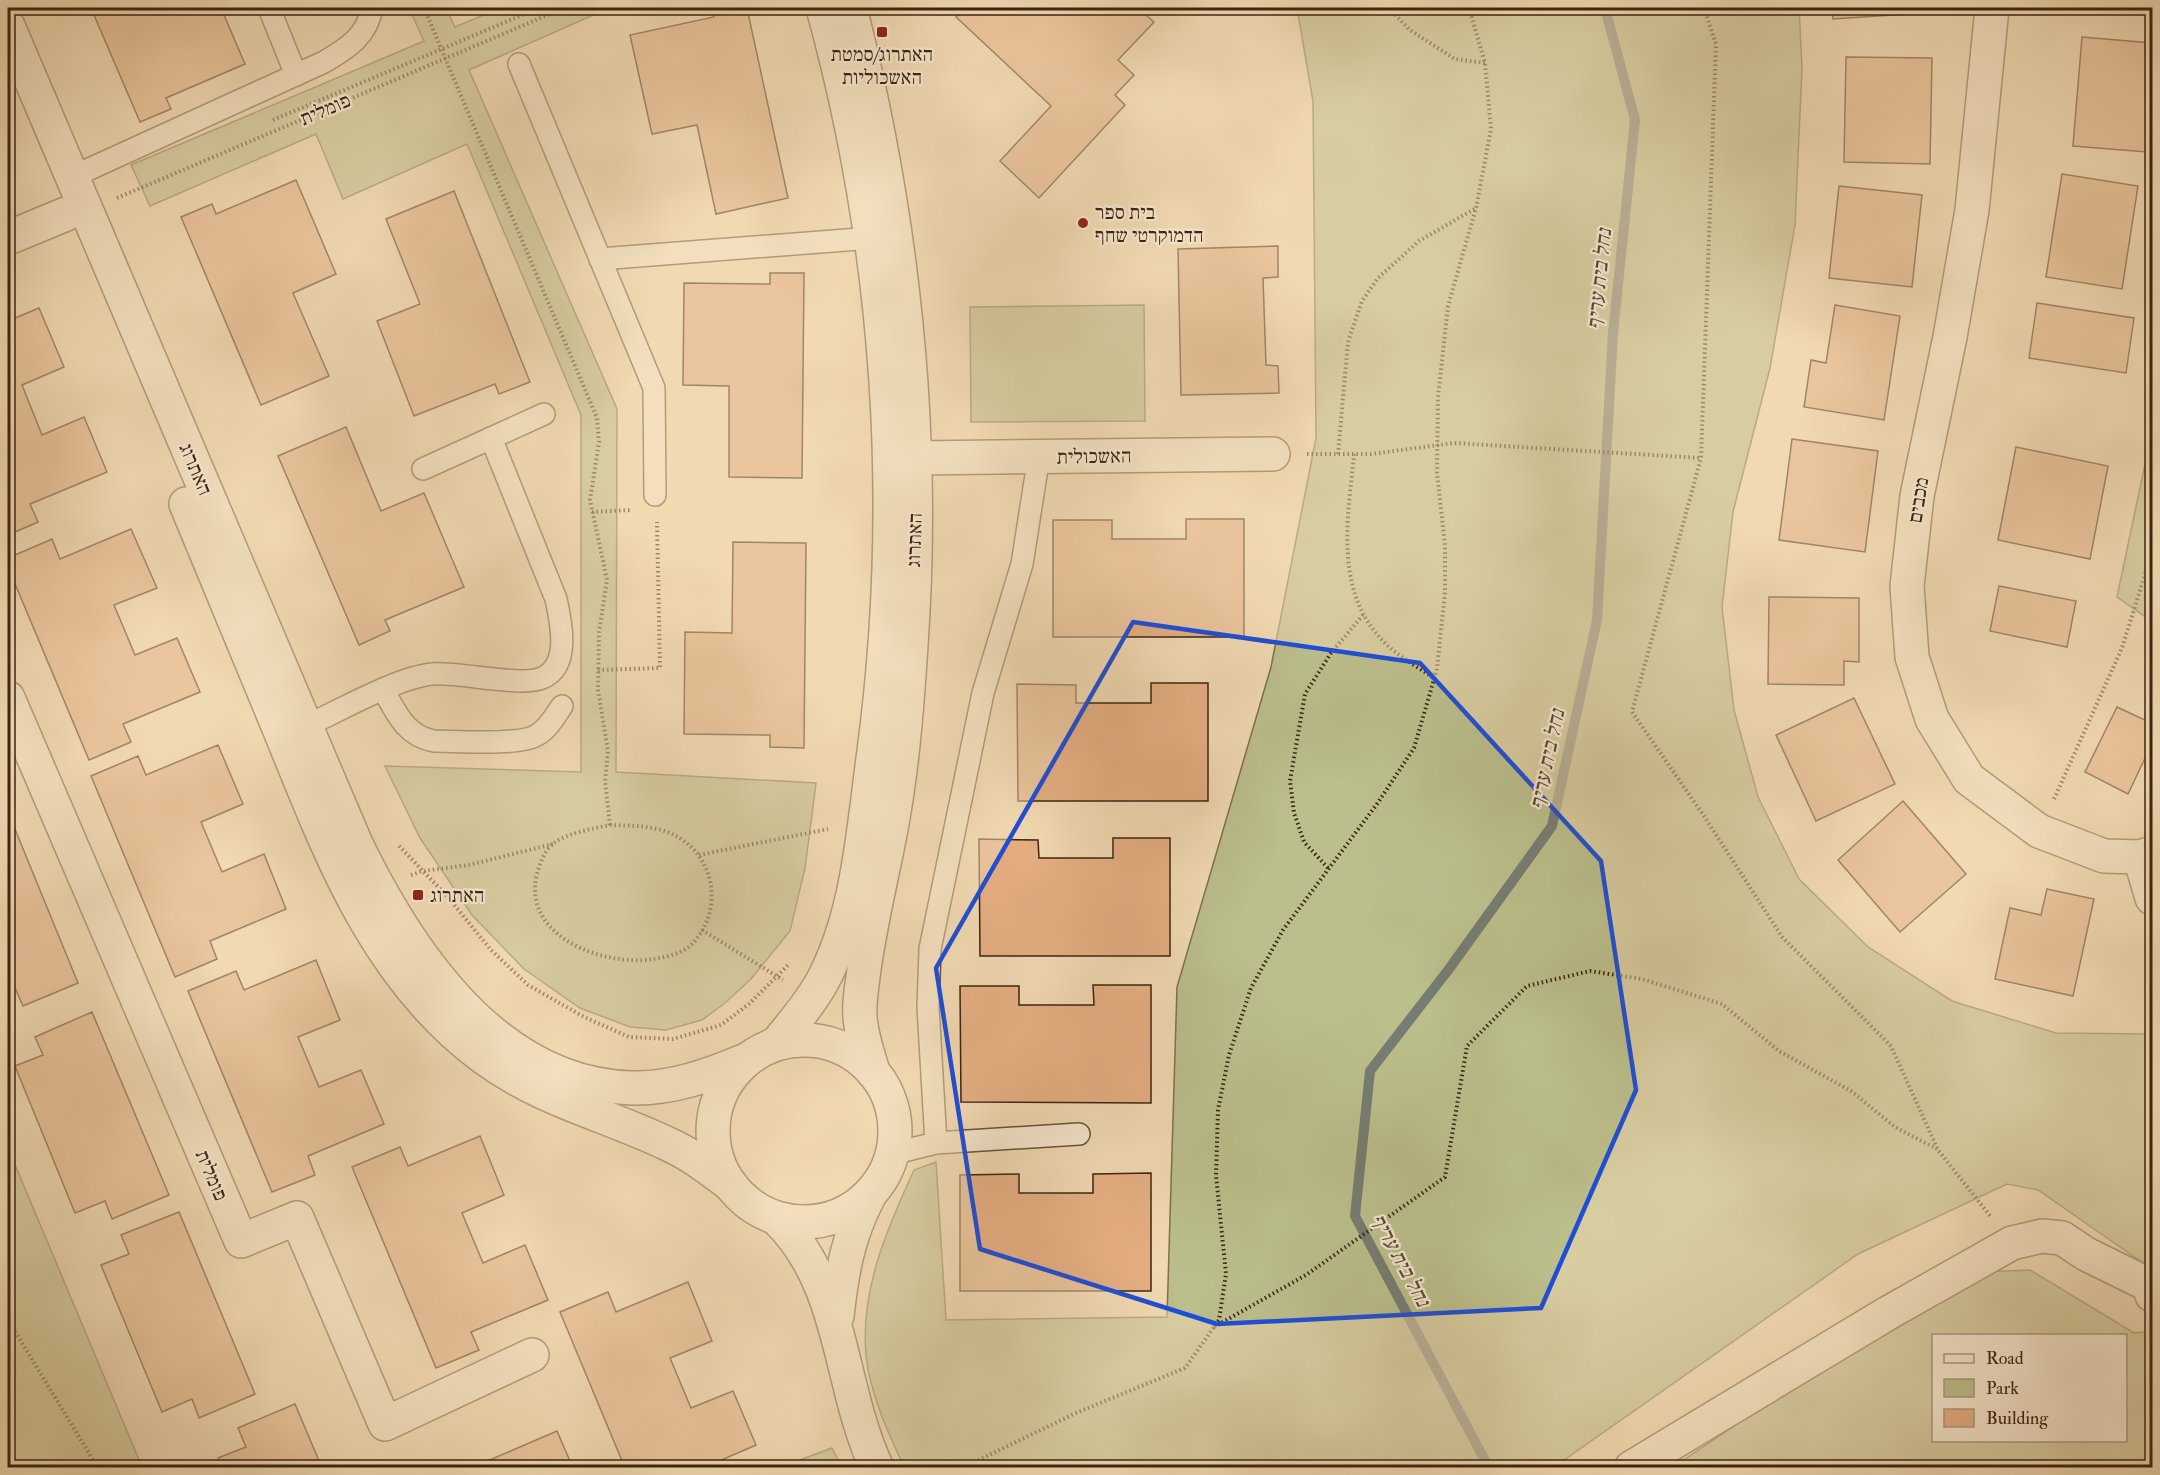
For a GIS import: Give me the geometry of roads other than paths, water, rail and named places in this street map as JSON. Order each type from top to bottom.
[{"type":"street","name":"האתרוג","points":[[778,1042],[812,998],[822,981],[844,927],[860,855],[884,659],[889,551],[887,375],[872,238],[843,79],[823,8]]},
{"type":"street","name":"האתרוג","points":[[850,8],[884,156],[898,240],[914,409],[911,642],[903,744],[891,832],[867,944],[861,990],[860,1024],[873,1072]]},
{"type":"street","name":"מכבים","points":[[1992,8],[1972,210],[1950,337],[1917,496],[1907,586],[1912,657],[1932,719],[1969,779],[2040,831],[2104,856],[2146,855]]},
{"type":"street","name":"האתרוג","points":[[8,26],[72,177],[76,212],[339,873],[381,947],[407,983],[439,1019],[482,1057],[529,1087],[558,1101],[670,1145],[700,1161],[731,1185]]},
{"type":"street","name":"האתרוג","points":[[8,79],[76,212],[377,888],[432,971],[463,1007],[506,1043],[572,1079],[604,1086],[634,1088],[670,1085],[709,1075],[746,1060]]},
{"type":"street","points":[[8,238],[76,212]]},
{"type":"street","name":"האשכולית","points":[[915,458],[1274,454]]},
{"type":"street","name":"פומלית","points":[[8,698],[241,1241],[297,1218],[385,1424],[532,1355]]},
{"type":"street","points":[[2146,855],[2152,898]]},
{"type":"street","points":[[836,1324],[842,1273],[853,1228],[871,1193],[887,1170],[895,1142],[894,1113],[884,1086],[867,1064],[843,1047],[827,1042],[794,1039],[778,1042],[746,1060],[723,1087],[715,1110],[713,1142],[720,1167],[731,1185],[753,1206],[776,1218],[792,1233],[819,1278],[836,1324],[855,1413],[877,1467]]},
{"type":"street","points":[[776,1218],[796,1222],[817,1222],[837,1217],[855,1207],[871,1193]]},
{"type":"street","points":[[1631,1467],[1888,1313],[2012,1243],[2042,1236],[2062,1238],[2086,1254],[2150,1285],[2152,1295]]},
{"type":"lane","points":[[269,8],[296,75]]},
{"type":"lane","points":[[72,177],[296,75],[353,45],[370,20],[372,8]]},
{"type":"lane","points":[[519,64],[654,388],[656,501]]},
{"type":"lane","points":[[600,259],[872,238]]},
{"type":"lane","points":[[423,469],[544,414]]},
{"type":"lane","points":[[306,726],[414,677],[450,673],[523,681],[542,678],[554,668],[561,650],[561,627],[556,599],[491,438]]},
{"type":"lane","points":[[936,1143],[928,1007],[930,949],[983,693],[1022,564],[1032,516],[1039,456]]},
{"type":"lane","points":[[384,691],[408,730],[422,739],[434,741],[523,741],[537,736],[547,727],[562,706]]},
{"type":"lane","points":[[891,1154],[936,1143],[1079,1134]]},
{"type":"waterway","name":"נחל בית עריף","points":[[1489,1468],[1355,1216],[1370,1071],[1449,969],[1552,826],[1597,620],[1613,333],[1635,120],[1605,8]]},
{"type":"place","name":"האתרוג/סמטת האשכוליות","points":[[882,32]]},
{"type":"place","name":"בית ספר הדמוקרטי שחף","points":[[1083,223]]},
{"type":"place","name":"האתרוג","points":[[418,895]]}]
